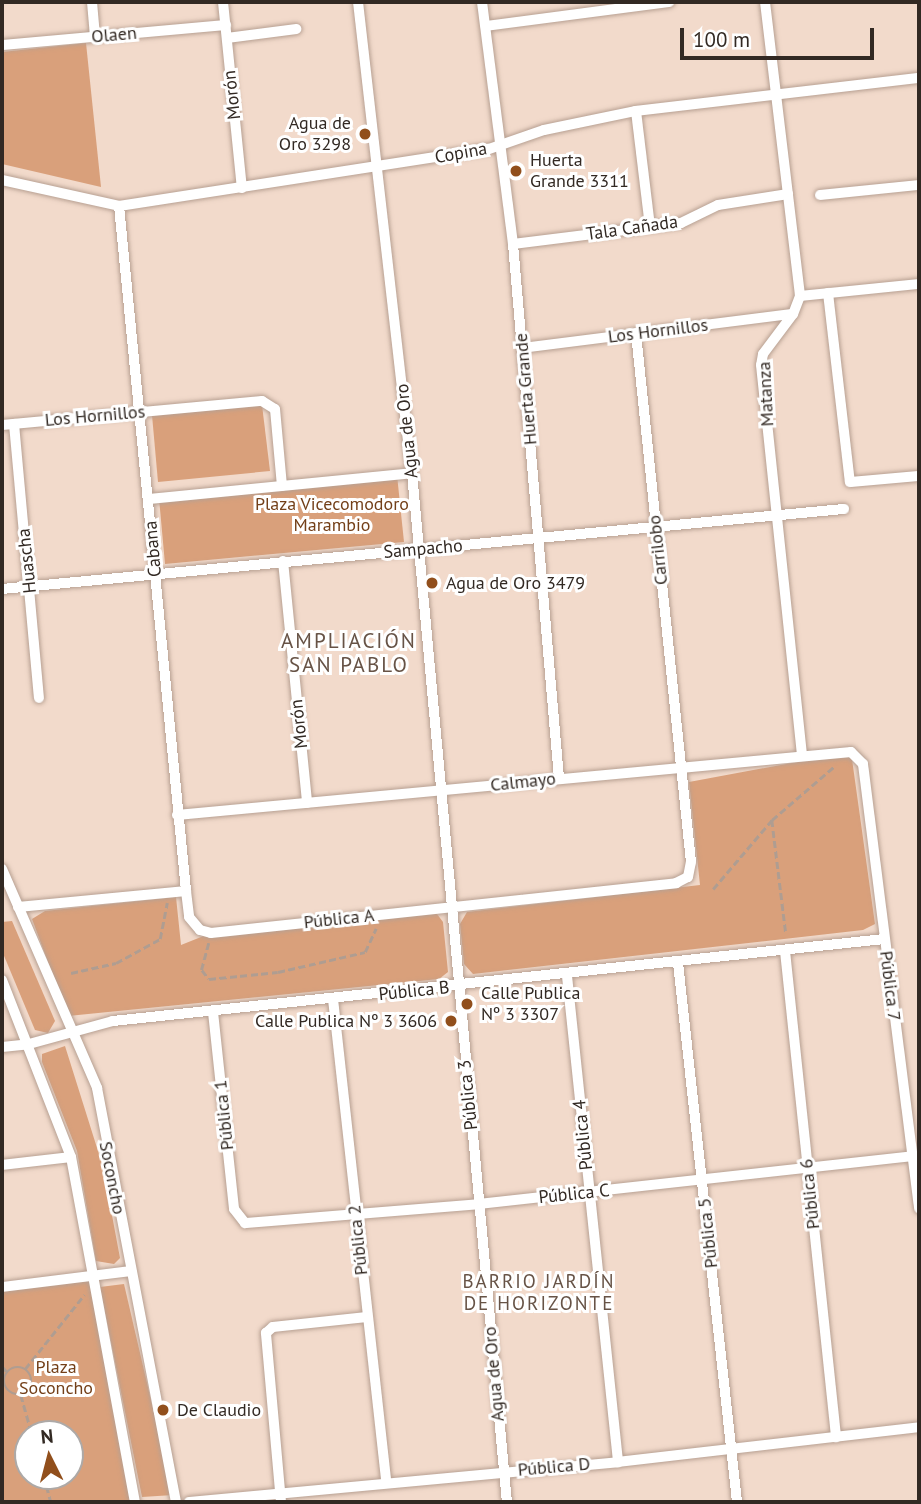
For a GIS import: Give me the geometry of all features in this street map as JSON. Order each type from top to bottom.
[{"type":"street","points":[[92,2],[95,36]]},
{"type":"street","name":"Morón","points":[[223,2],[242,188]]},
{"type":"street","name":"Agua de Oro","points":[[358,2],[412,473],[457,987]]},
{"type":"street","name":"Huerta Grande","points":[[482,2],[513,244],[559,778]]},
{"type":"street","points":[[486,26],[629,4],[669,2]]},
{"type":"street","name":"Matanza","points":[[765,2],[800,296],[793,314],[763,354],[761,365],[802,756]]},
{"type":"street","name":"Olaen","points":[[2,45],[226,25]]},
{"type":"street","points":[[227,37],[296,29]]},
{"type":"street","name":"Copina","points":[[2,180],[119,206],[500,146],[544,130],[636,111],[919,78]]},
{"type":"street","points":[[636,111],[650,226]]},
{"type":"street","points":[[820,195],[919,185]]},
{"type":"street","name":"Tala Cañada","points":[[513,244],[681,223],[718,205],[788,194]]},
{"type":"street","name":"Cabana","points":[[119,206],[186,891]]},
{"type":"street","points":[[800,296],[919,284]]},
{"type":"street","points":[[828,293],[850,482],[919,476]]},
{"type":"street","name":"Los Hornillos","points":[[522,348],[793,314]]},
{"type":"street","name":"Carrilobo","points":[[636,334],[680,766]]},
{"type":"street","name":"Los Hornillos","points":[[8,424],[262,401],[271,404],[282,486]]},
{"type":"street","name":"Huascha","points":[[8,424],[30,586],[39,698]]},
{"type":"street","points":[[149,499],[412,473]]},
{"type":"street","name":"Sampacho","points":[[2,589],[844,509]]},
{"type":"street","name":"Morón","points":[[283,561],[307,803]]},
{"type":"street","name":"Calmayo","points":[[177,815],[851,751]]},
{"type":"street","name":"Pública 7","points":[[851,751],[863,764],[919,1209]]},
{"type":"street","name":"Pública A","points":[[211,933],[676,883],[688,877],[691,862],[680,766]]},
{"type":"street","name":"Soconcho","points":[[2,869],[69,1031],[97,1088],[176,1502]]},
{"type":"street","points":[[18,907],[186,891],[189,917],[200,930],[211,933]]},
{"type":"street","name":"Pública B","points":[[2,1047],[29,1044],[99,1023],[457,987],[884,939]]},
{"type":"street","name":"Pública 6","points":[[785,951],[836,1437]]},
{"type":"street","name":"Pública 5","points":[[678,963],[737,1502]]},
{"type":"street","name":"Pública 4","points":[[567,975],[618,1462]]},
{"type":"street","name":"Soconcho","points":[[2,980],[71,1157],[135,1502]]},
{"type":"street","name":"Pública 3","points":[[457,987],[479,1204]]},
{"type":"street","name":"Pública 2","points":[[333,999],[386,1481]]},
{"type":"street","name":"Pública 1","points":[[213,1012],[238,1218]]},
{"type":"street","name":"Pública C","points":[[238,1218],[259,1225],[479,1204],[912,1156]]},
{"type":"street","points":[[2,1165],[71,1157]]},
{"type":"street","name":"Agua de Oro","points":[[479,1204],[507,1502]]},
{"type":"street","points":[[2,1287],[93,1281],[130,1271]]},
{"type":"street","points":[[280,1497],[266,1333],[274,1327],[366,1317]]},
{"type":"street","name":"Pública D","points":[[189,1502],[280,1497],[386,1481],[618,1462],[919,1427]]},
{"type":"path","points":[[713,889],[772,820],[851,751]]},
{"type":"path","points":[[772,820],[786,934]]},
{"type":"path","points":[[71,973],[116,964],[160,939],[169,893]]},
{"type":"path","points":[[211,933],[202,970],[209,979],[278,972],[365,952],[383,914]]},
{"type":"path","points":[[7,1372],[25,1369],[93,1281]]},
{"type":"path","points":[[2,1366],[7,1372]]},
{"type":"path","points":[[22,1395],[32,1386],[25,1369]]},
{"type":"path","points":[[7,1372],[3,1380],[9,1392],[22,1395]]},
{"type":"path","points":[[22,1395],[28,1420]]},
{"type":"green space","points":[[86,43],[101,187],[2,164],[2,52]]},
{"type":"green space","points":[[262,405],[270,471],[158,482],[152,415]]},
{"type":"green space","name":"Plaza Vicecomodoro Marambio","points":[[397,475],[404,542],[165,564],[159,498]]},
{"type":"green space","points":[[851,752],[875,924],[863,930],[473,974],[464,964],[460,924],[467,912],[700,885],[689,782]]},
{"type":"green space","points":[[176,897],[181,945],[211,933],[383,914],[437,914],[443,922],[448,972],[439,979],[68,1016],[32,919],[45,911]]},
{"type":"green space","points":[[12,921],[55,1021],[48,1033],[35,1030],[2,951],[2,922]]},
{"type":"green space","points":[[65,1046],[103,1167],[120,1258],[114,1264],[96,1261],[77,1151],[42,1062],[42,1054]]},
{"type":"green space","name":"Plaza Soconcho","points":[[92,1279],[135,1502],[2,1502],[2,1287]]},
{"type":"green space","points":[[124,1284],[173,1495],[142,1497],[100,1287]]},
{"type":"place","name":"Agua de Oro 3298","points":[[365,134]]},
{"type":"place","name":"Huerta Grande 3311","points":[[516,171]]},
{"type":"place","name":"Agua de Oro 3479","points":[[432,583]]},
{"type":"place","name":"Calle Publica Nº 3 3307","points":[[467,1004]]},
{"type":"place","name":"Calle Publica Nº 3 3606","points":[[451,1021]]},
{"type":"place","name":"De Claudio","points":[[163,1410]]},
{"type":"district","name":"AMPLIACIÓN SAN PABLO","points":[[349,653]]},
{"type":"district","name":"BARRIO JARDÍN DE HORIZONTE","points":[[539,1293]]}]
